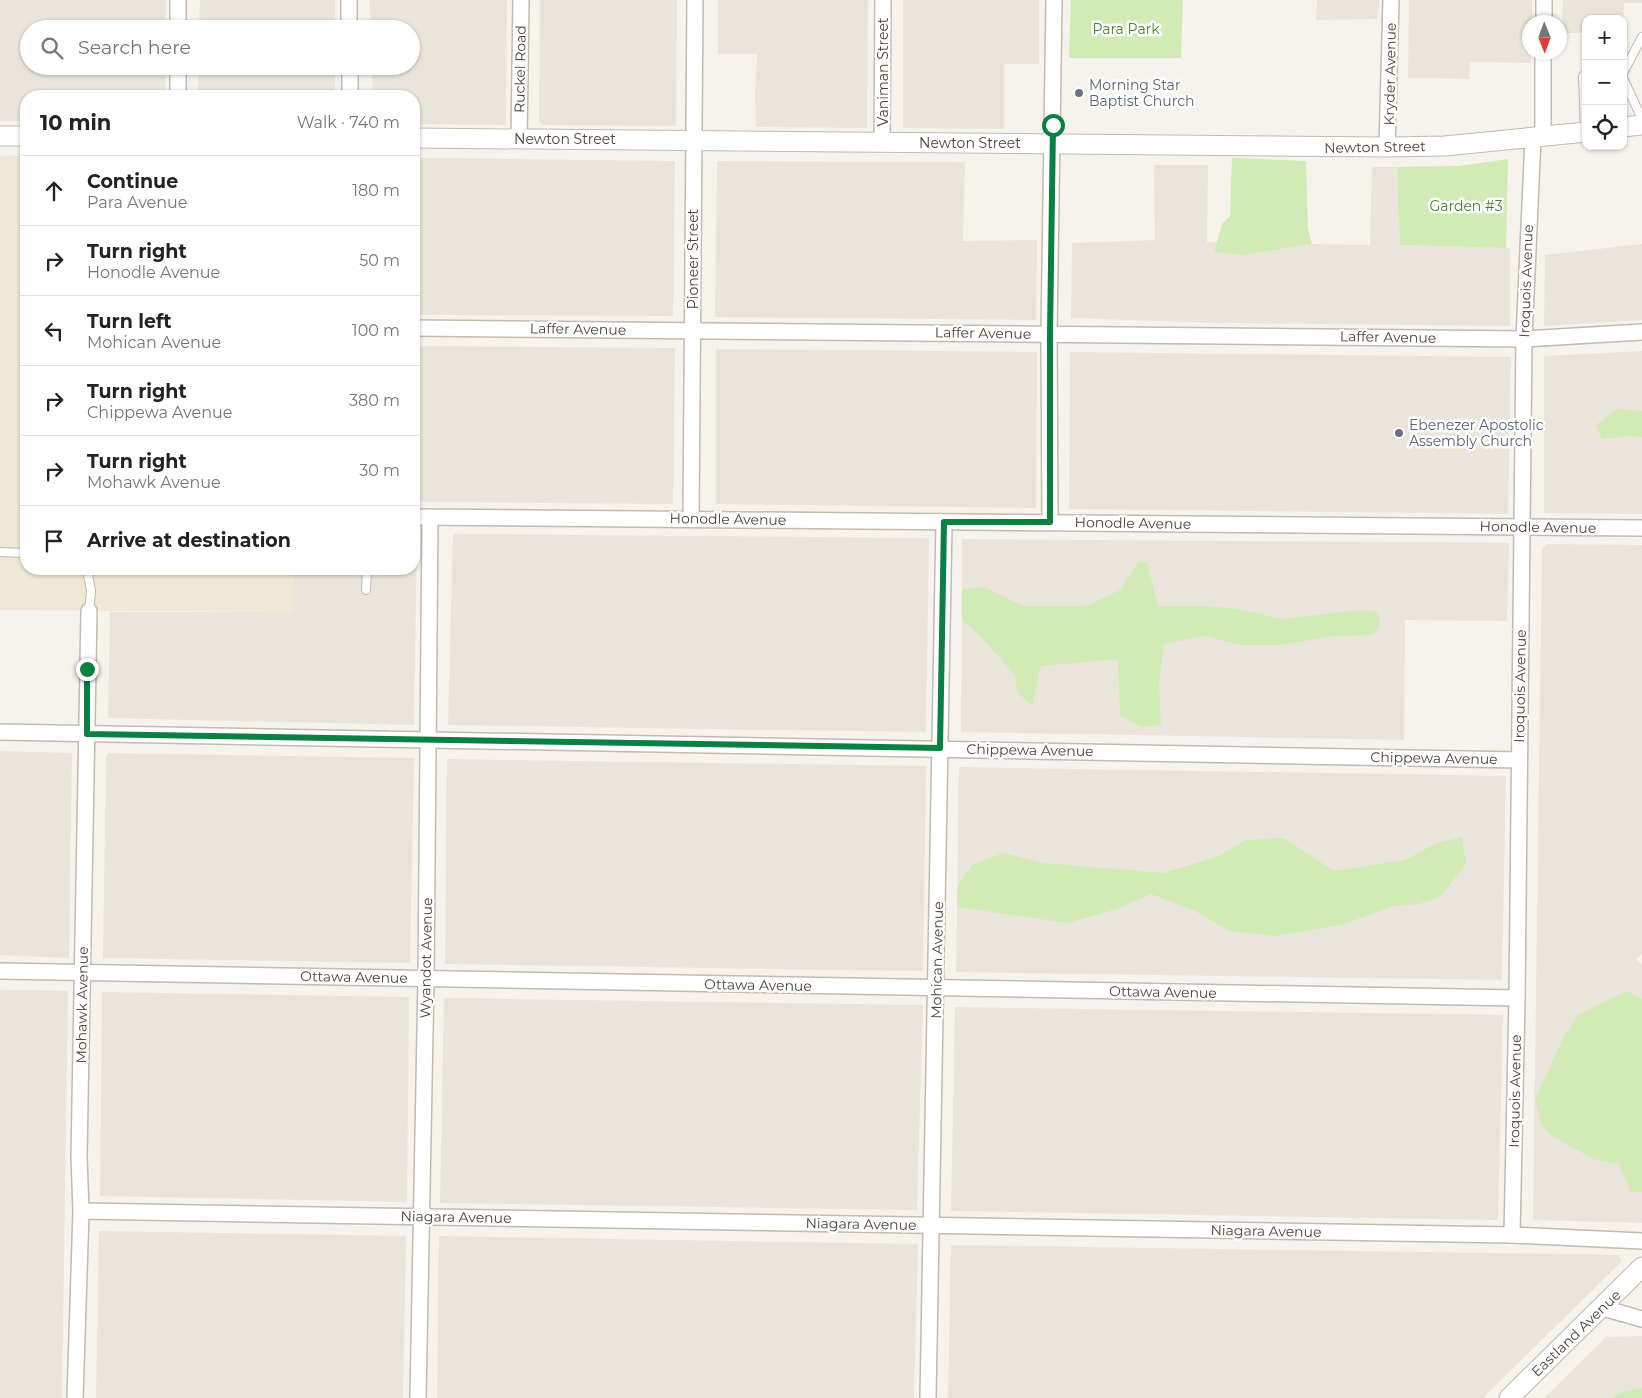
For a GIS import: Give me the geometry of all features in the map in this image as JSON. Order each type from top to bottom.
[{"type":"street","points":[[178,0],[178,20]]},
{"type":"street","points":[[349,0],[350,20]]},
{"type":"street","name":"Ruckel Road","points":[[519,139],[521,0]]},
{"type":"street","name":"Pioneer Street","points":[[691,518],[696,0]]},
{"type":"street","name":"Vaniman Street","points":[[882,143],[883,0]]},
{"type":"street","points":[[1050,522],[1054,0]]},
{"type":"street","name":"Kryder Avenue","points":[[1387,147],[1391,0]]},
{"type":"street","points":[[1544,0],[1544,15]]},
{"type":"street","name":"Iroquois Avenue","points":[[1512,1235],[1517,998],[1524,339],[1543,60]]},
{"type":"street","points":[[178,75],[178,90]]},
{"type":"street","points":[[350,75],[350,90]]},
{"type":"street","points":[[1627,127],[1642,125]]},
{"type":"street","name":"Newton Street","points":[[420,138],[1387,147],[1445,146],[1582,132]]},
{"type":"street","points":[[0,136],[20,136]]},
{"type":"street","name":"Laffer Avenue","points":[[420,328],[1524,339],[1642,332]]},
{"type":"street","name":"Honodle Avenue","points":[[420,517],[1642,528]]},
{"type":"street","name":"Wyandot Avenue","points":[[418,1398],[426,978],[430,517]]},
{"type":"street","name":"Mohican Avenue","points":[[928,1398],[944,522]]},
{"type":"street","name":"Mohawk Avenue","points":[[75,1398],[81,1211],[79,1157],[89,611]]},
{"type":"street","name":"Chippewa Avenue","points":[[0,732],[1519,760]]},
{"type":"street","name":"Ottawa Avenue","points":[[0,971],[1517,998]]},
{"type":"street","name":"Niagara Avenue","points":[[81,1211],[1512,1235],[1642,1241]]},
{"type":"street","name":"Eastland Avenue","points":[[1509,1398],[1603,1308],[1642,1267]]},
{"type":"street","points":[[1603,1308],[1642,1319]]},
{"type":"lane","points":[[1627,66],[1642,37]]},
{"type":"lane","points":[[1627,87],[1642,119]]},
{"type":"lane","points":[[0,552],[20,552]]},
{"type":"lane","points":[[88,575],[91,591],[89,611]]},
{"type":"lane","points":[[366,590],[367,575]]},
{"type":"shaded area","points":[[0,0],[166,0],[166,20],[20,20],[20,75],[166,75],[165,90],[20,90],[20,121],[0,121]]},
{"type":"shaded area","points":[[200,0],[335,0],[335,20],[199,20]]},
{"type":"shaded area","points":[[369,0],[507,0],[506,125],[420,124],[420,90],[373,90],[372,75],[420,75],[420,20],[370,20]]},
{"type":"shaded area","points":[[540,0],[677,0],[676,126],[543,125],[539,121]]},
{"type":"shaded area","points":[[718,0],[868,0],[867,128],[756,127],[757,54],[718,54]]},
{"type":"shaded area","points":[[903,0],[1039,0],[1039,64],[1004,64],[1004,129],[903,128]]},
{"type":"shaded area","points":[[1317,0],[1379,0],[1378,19],[1316,20]]},
{"type":"shaded area","points":[[1409,0],[1532,0],[1532,15],[1522,15],[1522,60],[1531,60],[1531,63],[1470,62],[1469,79],[1408,78]]},
{"type":"shaded area","points":[[1563,0],[1642,0],[1642,3],[1624,3],[1624,15],[1582,15],[1582,33],[1567,33],[1567,15],[1563,15]]},
{"type":"shaded area","points":[[199,75],[335,75],[335,90],[198,90]]},
{"type":"shaded area","points":[[20,155],[20,575],[293,575],[291,612],[0,610],[0,156]]},
{"type":"shaded area","points":[[420,158],[675,161],[673,316],[420,315]]},
{"type":"shaded area","points":[[717,161],[965,162],[963,241],[1037,240],[1036,320],[715,317]]},
{"type":"shaded area","points":[[1154,165],[1208,165],[1207,242],[1370,245],[1372,167],[1397,167],[1401,245],[1510,248],[1510,326],[1216,323],[1071,318],[1072,243],[1155,240]]},
{"type":"shaded area","points":[[1642,244],[1642,320],[1544,326],[1545,255]]},
{"type":"shaded area","points":[[420,346],[675,348],[673,504],[420,502]]},
{"type":"shaded area","points":[[716,349],[1037,352],[1036,508],[716,504]]},
{"type":"shaded area","points":[[1642,351],[1642,514],[1544,513],[1544,356]]},
{"type":"shaded area","points":[[1070,352],[1511,357],[1508,514],[1069,509]]},
{"type":"shaded area","points":[[453,534],[929,538],[926,732],[448,725]]},
{"type":"shaded area","points":[[962,539],[1509,543],[1507,621],[1405,620],[1404,740],[961,732]]},
{"type":"shaded area","points":[[1547,544],[1642,545],[1642,954],[1636,960],[1642,964],[1642,1223],[1534,1220],[1533,1217],[1542,549]]},
{"type":"shaded area","points":[[293,575],[416,575],[414,725],[108,718],[110,612],[291,612]]},
{"type":"shaded area","points":[[0,751],[72,753],[69,958],[0,955]]},
{"type":"shaded area","points":[[109,753],[414,758],[410,963],[103,958],[106,756]]},
{"type":"shaded area","points":[[447,759],[926,766],[923,971],[445,964]]},
{"type":"shaded area","points":[[959,767],[1506,776],[1502,980],[956,972]]},
{"type":"shaded area","points":[[0,990],[68,991],[62,1398],[0,1398]]},
{"type":"shaded area","points":[[102,992],[409,997],[407,1202],[100,1196]]},
{"type":"shaded area","points":[[444,998],[923,1005],[917,1210],[440,1203]]},
{"type":"shaded area","points":[[955,1007],[1503,1015],[1498,1220],[951,1211]]},
{"type":"shaded area","points":[[99,1231],[406,1236],[403,1398],[96,1398]]},
{"type":"shaded area","points":[[439,1236],[918,1244],[914,1398],[437,1398]]},
{"type":"shaded area","points":[[951,1245],[1618,1255],[1622,1261],[1483,1398],[948,1398]]},
{"type":"shaded area","points":[[1642,1336],[1642,1398],[1544,1398],[1606,1337]]},
{"type":"green space","name":"Para Park","points":[[1071,0],[1183,0],[1181,58],[1069,58]]},
{"type":"green space","points":[[1232,158],[1306,161],[1308,229],[1312,244],[1242,255],[1214,252],[1222,224],[1230,216]]},
{"type":"green space","name":"Garden #3","points":[[1508,159],[1506,248],[1400,245],[1397,167],[1458,166]]},
{"type":"green space","points":[[1617,409],[1642,411],[1642,437],[1630,436],[1602,439],[1596,425]]},
{"type":"green space","points":[[1139,561],[1147,562],[1158,606],[1204,606],[1239,609],[1282,619],[1358,610],[1375,611],[1380,618],[1379,627],[1372,635],[1335,636],[1281,645],[1242,645],[1205,636],[1164,644],[1159,682],[1161,725],[1141,727],[1120,715],[1118,659],[1041,666],[1032,706],[1017,692],[1015,675],[979,635],[962,620],[962,589],[984,587],[1023,606],[1082,606],[1091,604],[1120,590]]},
{"type":"green space","points":[[1462,837],[1466,864],[1440,897],[1419,904],[1394,906],[1341,925],[1275,936],[1230,931],[1195,911],[1151,894],[1117,909],[1068,923],[957,907],[958,885],[972,865],[1003,853],[1043,863],[1164,873],[1219,856],[1245,840],[1284,838],[1334,871],[1405,860],[1437,843]]},
{"type":"green space","points":[[1627,991],[1642,999],[1642,1192],[1631,1192],[1619,1164],[1593,1159],[1551,1135],[1541,1123],[1535,1100],[1563,1038],[1579,1014]]},
{"type":"green space","points":[[1642,1388],[1642,1398],[1612,1398],[1622,1392]]},
{"type":"place","name":"Morning Star Baptist Church","points":[[1079,93]]},
{"type":"place","name":"Ebenezer Apostolic Assembly Church","points":[[1399,433]]},
{"type":"route","points":[[87,669],[87,734],[940,748],[944,522],[1050,522],[1053,125]]}]
